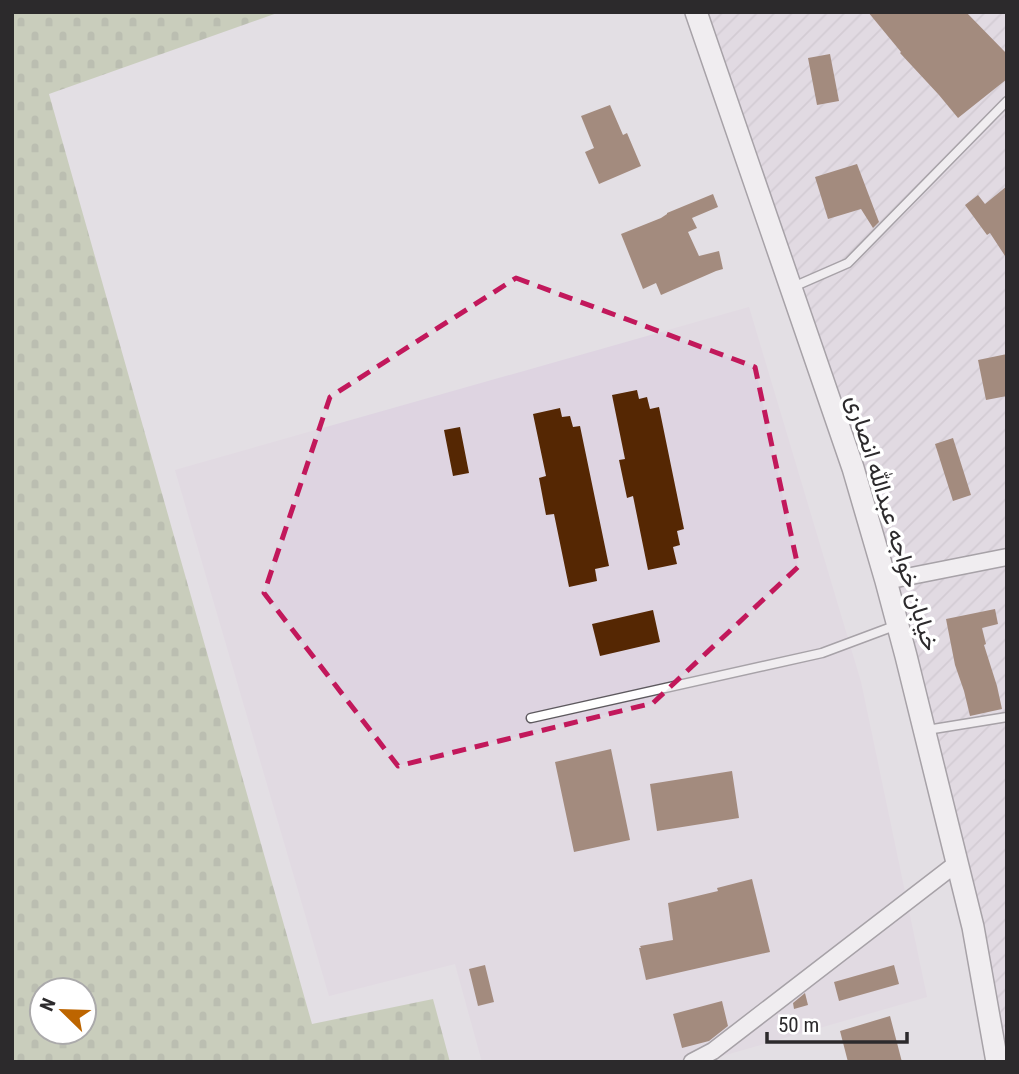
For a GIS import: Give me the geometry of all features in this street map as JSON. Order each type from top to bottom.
[{"type":"street","name":"خیابان خواجه عبدالله انصاری","points":[[696,12],[853,468],[886,581],[973,927],[997,1062]]},
{"type":"street","points":[[886,581],[1007,557]]},
{"type":"street","points":[[692,1062],[713,1051],[957,863]]},
{"type":"lane","points":[[792,288],[848,263],[1007,101]]},
{"type":"lane","points":[[531,718],[822,653],[897,625]]},
{"type":"lane","points":[[925,730],[1007,717]]},
{"type":"highlighted area","points":[[516,278],[755,367],[798,567],[653,703],[398,766],[264,593],[330,397]]},
{"type":"shaded area","points":[[696,12],[1007,12],[1007,1062],[906,656]]},
{"type":"shaded area","points":[[749,307],[861,682],[927,997],[701,1062],[482,1062],[455,964],[329,996],[175,470]]},
{"type":"green space","points":[[12,12],[280,12],[49,94],[312,1024],[433,999],[450,1062],[12,1062]]},
{"type":"building","points":[[868,12],[966,12],[1007,54],[1007,79],[958,118],[900,53]]},
{"type":"building","points":[[830,54],[839,101],[817,105],[808,58]]},
{"type":"building","points":[[610,105],[623,135],[627,133],[641,166],[599,184],[585,152],[594,148],[581,116]]},
{"type":"building","points":[[857,164],[879,222],[873,228],[861,209],[828,219],[815,177]]},
{"type":"building","points":[[1007,186],[1007,259],[990,233],[987,235],[965,205],[978,195],[985,204]]},
{"type":"building","points":[[713,194],[718,207],[692,218],[697,228],[688,232],[699,256],[719,251],[723,269],[661,295],[656,283],[643,289],[621,234]]},
{"type":"building","points":[[1007,354],[1007,396],[986,400],[978,360]]},
{"type":"building","points":[[637,390],[639,399],[647,397],[650,409],[659,407],[684,529],[677,531],[680,545],[673,547],[677,564],[648,570],[633,496],[627,498],[619,460],[625,459],[612,395]]},
{"type":"building","points":[[560,408],[562,417],[570,416],[573,427],[580,426],[609,566],[595,569],[597,581],[569,587],[554,514],[546,515],[539,478],[546,476],[533,414]]},
{"type":"building","points":[[460,427],[469,473],[453,476],[444,430]]},
{"type":"building","points":[[953,438],[971,495],[953,501],[935,444]]},
{"type":"building","points":[[995,609],[998,624],[982,628],[986,644],[984,645],[1002,709],[970,716],[955,665],[946,619]]},
{"type":"building","points":[[653,610],[660,642],[600,656],[592,624]]},
{"type":"building","points":[[611,749],[630,840],[574,852],[555,762]]},
{"type":"building","points":[[732,771],[739,818],[657,831],[650,784]]},
{"type":"building","points":[[752,879],[770,952],[646,980],[639,948],[673,940],[668,903],[718,891],[717,888]]},
{"type":"building","points":[[485,965],[494,1002],[478,1006],[469,969]]},
{"type":"building","points":[[894,965],[899,984],[839,1001],[834,982]]},
{"type":"building","points":[[805,993],[808,1005],[794,1009],[793,1003]]},
{"type":"building","points":[[722,1001],[728,1026],[709,1041],[682,1048],[673,1014]]},
{"type":"building","points":[[890,1016],[902,1062],[848,1062],[840,1031]]}]
